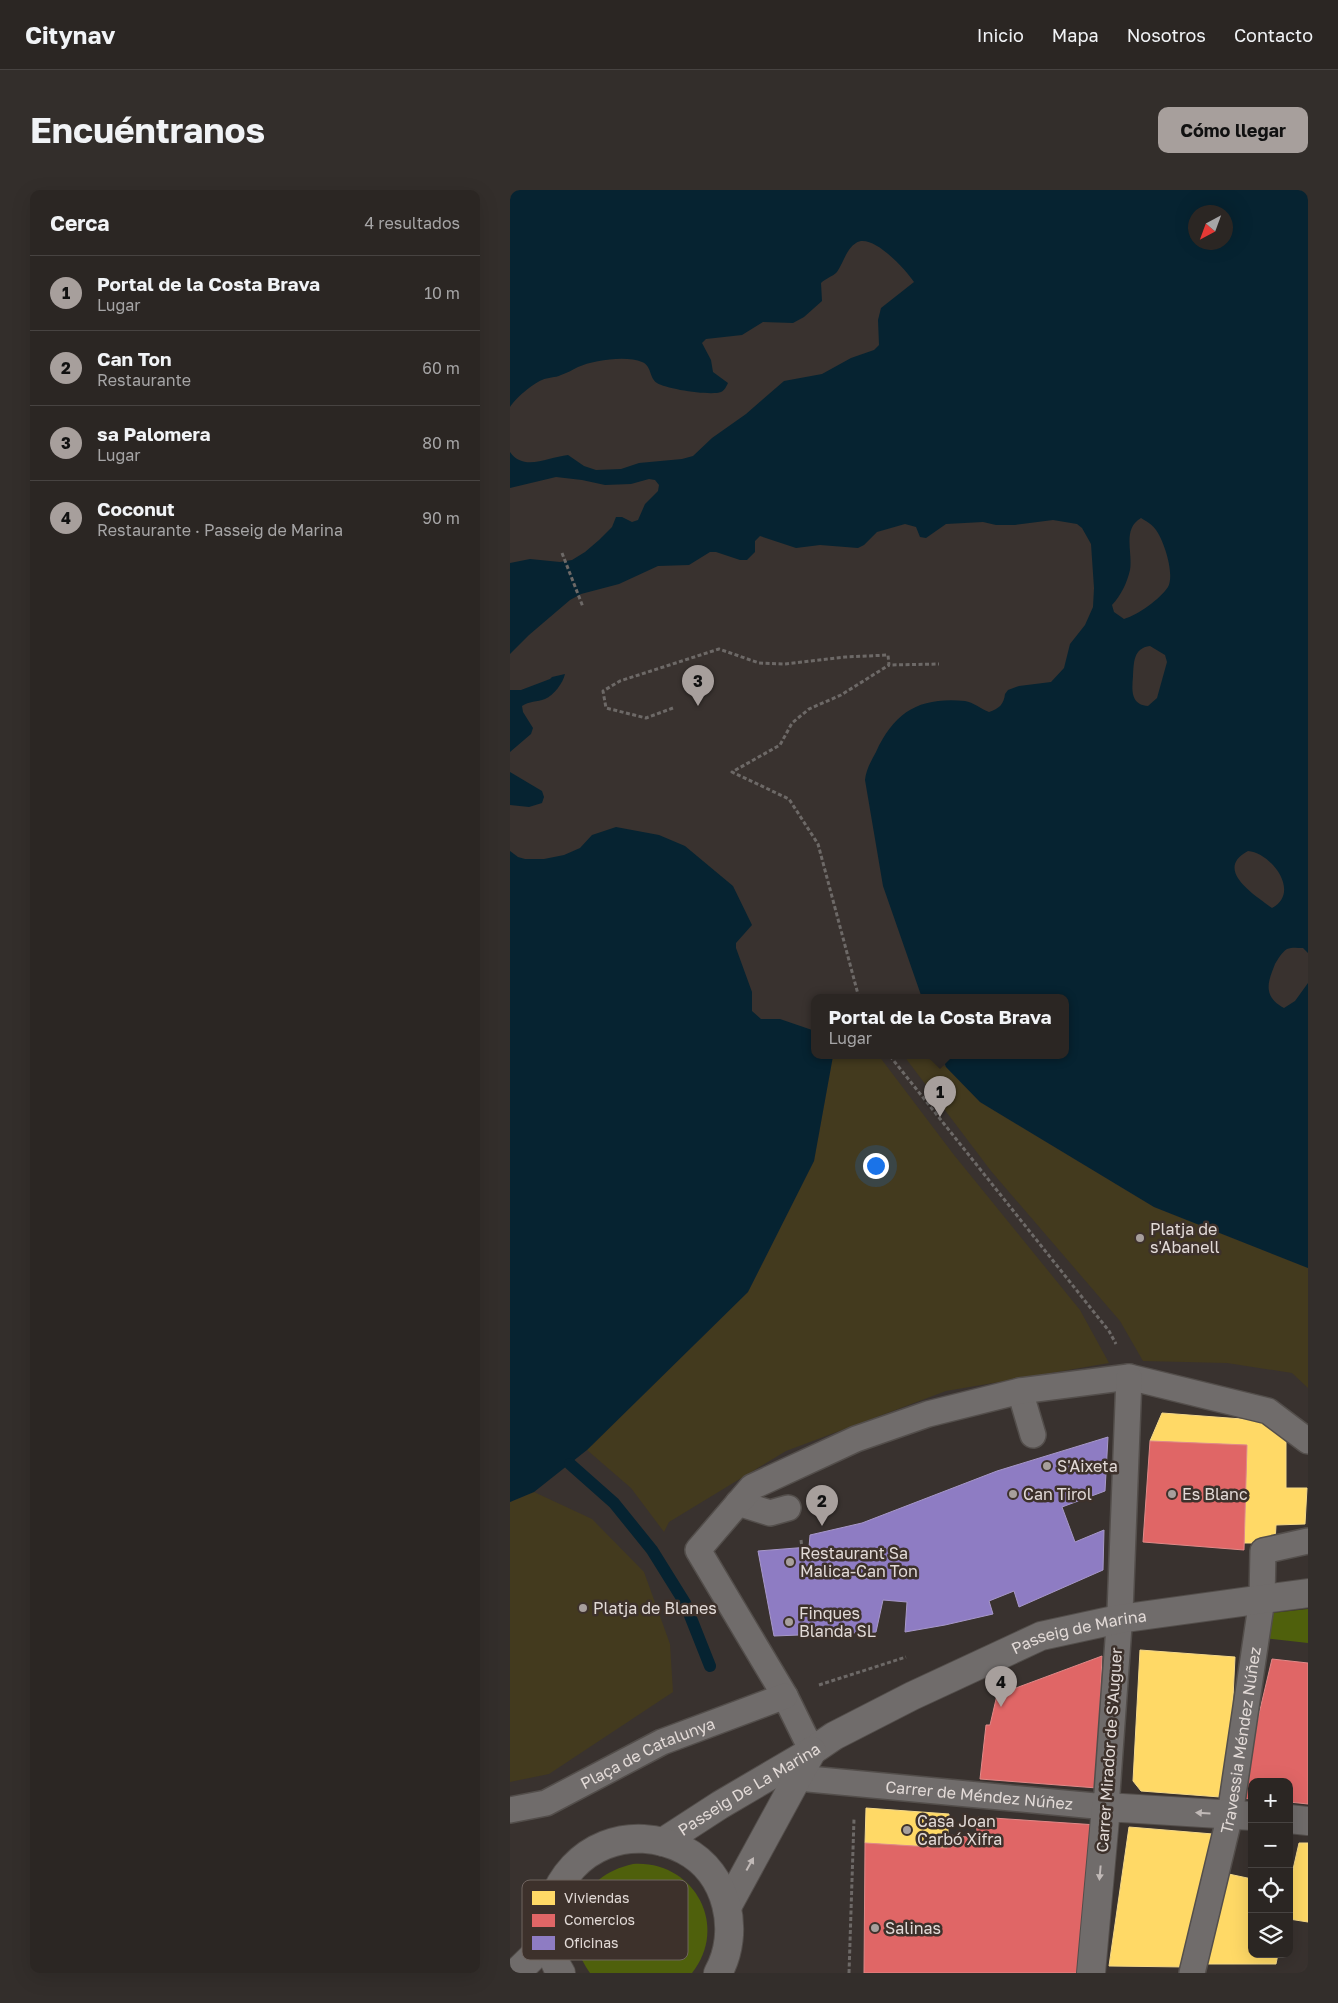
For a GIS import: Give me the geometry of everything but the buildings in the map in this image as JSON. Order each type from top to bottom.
[{"type":"street","points":[[812,1751],[785,1696],[698,1550],[752,1487],[859,1447],[942,1420],[1020,1391],[1129,1377],[1268,1411],[1308,1441]]},
{"type":"street","name":"Carrer Mirador de S'Auguer","points":[[1091,1973],[1106,1807],[1119,1619],[1129,1377]]},
{"type":"street","points":[[1020,1391],[1033,1435]]},
{"type":"street","points":[[738,1503],[770,1513],[788,1508]]},
{"type":"street","name":"Travessia Méndez Núñez","points":[[1192,1973],[1241,1816],[1262,1599],[1263,1551],[1308,1541]]},
{"type":"street","name":"Passeig de Marina","points":[[812,1751],[834,1736],[912,1696],[1041,1636],[1119,1619],[1308,1593]]},
{"type":"street","name":"Plaça de Catalunya","points":[[510,1810],[546,1803],[662,1742],[785,1696]]},
{"type":"street","name":"Passeig De La Marina","points":[[727,1907],[812,1751]]},
{"type":"street","name":"Passeig De La Marina","points":[[664,1842],[720,1805],[812,1751]]},
{"type":"street","name":"Carrer de Méndez Núñez","points":[[798,1778],[1106,1807],[1241,1816]]},
{"type":"street","points":[[1293,1819],[1308,1821]]},
{"type":"street","points":[[563,1880],[579,1861],[598,1848],[618,1840],[641,1838],[664,1842],[686,1851],[704,1866],[718,1885],[727,1907],[728,1946],[723,1964],[718,1973]]},
{"type":"street","points":[[516,1973],[529,1960]]},
{"type":"street","points":[[556,1960],[561,1973]]},
{"type":"path","points":[[562,553],[583,607]]},
{"type":"path","points":[[673,708],[646,718],[606,708],[604,691],[620,681],[719,649],[759,663],[785,664],[845,657],[888,655],[889,665]]},
{"type":"path","points":[[858,994],[818,844],[789,799],[732,772],[780,745],[792,723],[809,709],[841,695],[889,665],[939,664]]},
{"type":"path","points":[[892,1059],[1109,1331],[1128,1367],[1129,1377]]},
{"type":"path","points":[[849,1973],[855,1784]]},
{"type":"green space","points":[[1308,1609],[1308,1643],[1264,1638],[1264,1614]]},
{"type":"green space","points":[[633,1864],[654,1866],[673,1873],[683,1880],[599,1880],[614,1870]]},
{"type":"green space","points":[[688,1884],[699,1899],[706,1916],[707,1935],[703,1954],[692,1973],[590,1973],[582,1960],[688,1960]]},
{"type":"sand","points":[[832,1059],[881,1059],[954,1155],[1080,1310],[1109,1363],[946,1391],[786,1451],[669,1522],[664,1532],[631,1488],[587,1450],[748,1292],[814,1161]]},
{"type":"sand","name":"Platja de s'Abanell","points":[[906,1059],[929,1059],[946,1067],[980,1102],[1154,1207],[1308,1268],[1308,1388],[1292,1373],[1227,1363],[1143,1361],[1120,1321],[991,1171]]},
{"type":"sand","name":"Platja de Blanes","points":[[534,1492],[592,1519],[644,1572],[670,1644],[673,1692],[549,1774],[510,1782],[510,1502]]},
{"type":"water","points":[[510,190],[1308,190],[1308,953],[1303,948],[1285,950],[1275,964],[1270,977],[1269,988],[1272,999],[1284,1008],[1295,1001],[1308,983],[1308,1268],[1154,1207],[980,1102],[946,1067],[943,1059],[1069,1059],[1069,994],[921,994],[883,886],[865,780],[869,766],[883,738],[901,717],[922,705],[949,700],[965,701],[989,712],[1000,706],[1008,690],[1019,686],[1051,682],[1064,668],[1070,644],[1085,625],[1093,607],[1094,588],[1091,544],[1082,528],[1077,524],[1053,520],[1015,525],[996,525],[983,522],[946,524],[926,538],[920,537],[916,527],[905,524],[877,532],[864,545],[858,548],[820,545],[796,548],[760,536],[755,541],[755,552],[747,560],[710,552],[689,565],[658,566],[619,584],[581,594],[570,600],[510,654],[510,563],[530,559],[560,562],[572,560],[599,540],[612,527],[616,517],[622,517],[632,522],[638,520],[645,504],[658,491],[659,485],[655,480],[649,479],[631,484],[605,485],[556,477],[510,488],[510,452],[516,458],[529,462],[568,455],[584,466],[596,470],[621,469],[639,463],[682,459],[693,456],[712,438],[746,414],[784,381],[822,374],[851,358],[874,350],[879,345],[878,320],[881,308],[914,282],[904,269],[879,247],[863,241],[856,243],[847,252],[837,272],[821,283],[822,301],[804,317],[793,323],[763,322],[742,335],[706,339],[702,343],[711,360],[713,372],[728,383],[721,392],[699,392],[669,388],[654,381],[647,366],[642,362],[628,359],[610,359],[584,364],[559,376],[547,378],[525,392],[510,407]],"holes":[[[1141,518],[1149,523],[1159,535],[1165,549],[1168,558],[1170,581],[1168,587],[1154,601],[1136,614],[1124,619],[1114,612],[1112,605],[1121,593],[1129,575],[1131,563],[1130,535],[1135,523]],[[1150,646],[1165,655],[1167,662],[1157,698],[1148,706],[1138,703],[1133,696],[1134,666],[1137,653],[1144,647]],[[1248,851],[1257,853],[1274,866],[1283,884],[1284,893],[1280,901],[1272,908],[1249,890],[1236,874],[1235,866],[1238,858]]]},
{"type":"water","points":[[565,674],[552,695],[522,706],[523,712],[533,728],[531,734],[510,752],[510,690],[521,690],[552,677]]},
{"type":"water","points":[[510,772],[542,791],[544,797],[542,803],[529,807],[510,805]]},
{"type":"water","points":[[616,827],[659,835],[685,846],[733,886],[752,925],[736,943],[736,948],[752,992],[752,1011],[761,1019],[780,1019],[811,1030],[811,1059],[832,1059],[814,1161],[748,1292],[587,1450],[534,1492],[510,1502],[510,851],[518,857],[525,859],[544,859],[564,855],[580,848],[592,835]]},
{"type":"waterway","points":[[570,1464],[614,1503],[652,1550],[685,1603],[710,1666]]},
{"type":"place","name":"sa Palomera","points":[[698,706]]},
{"type":"place","name":"Portal de la Costa Brava","points":[[940,1117]]},
{"type":"place","name":"Platja de s'Abanell","points":[[1140,1238]]},
{"type":"place","name":"S'Aixeta","points":[[1047,1466]]},
{"type":"place","name":"Can Tirol","points":[[1013,1494]]},
{"type":"place","name":"Es Blanc","points":[[1172,1494]]},
{"type":"place","name":"Can Ton","points":[[822,1526]]},
{"type":"place","name":"Restaurant Sa Malica-Can Ton","points":[[790,1562]]},
{"type":"place","name":"Platja de Blanes","points":[[583,1608]]},
{"type":"place","name":"Finques Blanda SL","points":[[789,1622]]},
{"type":"place","name":"Coconut","points":[[1001,1707]]},
{"type":"place","name":"Casa Joan Carbó Xifra","points":[[907,1830]]},
{"type":"place","name":"Salinas","points":[[875,1928]]}]
